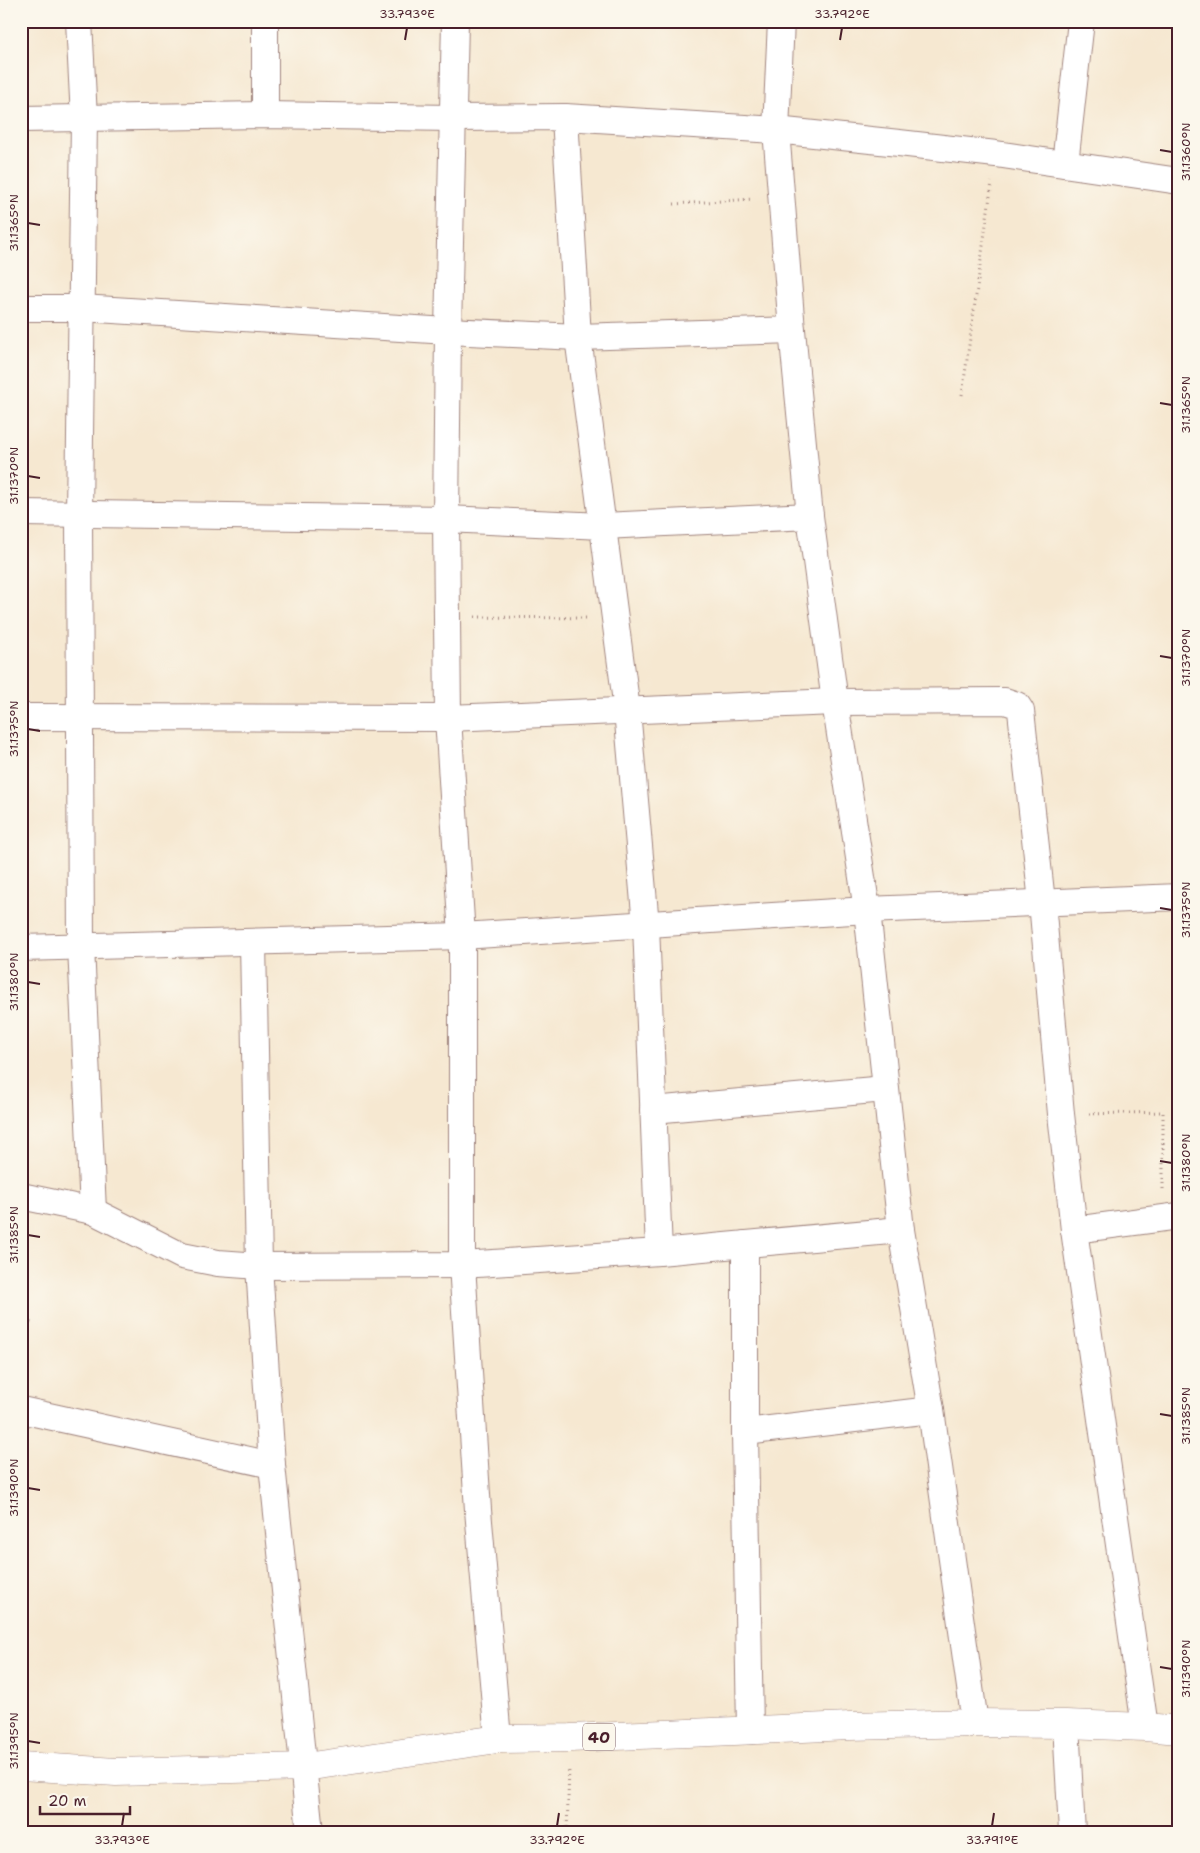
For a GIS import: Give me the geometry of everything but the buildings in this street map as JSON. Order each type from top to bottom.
[{"type":"highway","name":"40","points":[[21,1766],[116,1772],[305,1767],[498,1739],[570,1738],[850,1726],[975,1723],[1066,1724],[1179,1730]]},
{"type":"street","points":[[80,21],[84,118],[79,515],[82,946],[93,1211]]},
{"type":"street","points":[[264,21],[265,115]]},
{"type":"street","points":[[455,21],[446,519],[448,718],[462,936],[462,1265],[478,1510],[498,1739]]},
{"type":"street","points":[[780,21],[776,130],[792,330],[810,516],[835,702],[867,910],[901,1230],[931,1410],[975,1723]]},
{"type":"street","points":[[1065,164],[1081,21]]},
{"type":"street","points":[[21,119],[265,115],[452,118],[565,117],[776,130],[996,154],[1179,181]]},
{"type":"street","points":[[565,117],[578,337],[627,710],[646,925],[660,1252]]},
{"type":"street","points":[[21,308],[81,308],[448,331],[578,337],[792,330]]},
{"type":"street","points":[[21,513],[446,519],[602,526],[810,516]]},
{"type":"street","points":[[21,717],[448,718],[835,702],[1005,701],[1017,705],[1021,712],[1042,902],[1061,1114],[1074,1230],[1145,1727]]},
{"type":"street","points":[[21,948],[462,936],[867,910],[1179,897]]},
{"type":"street","points":[[253,942],[259,1266],[272,1465],[305,1767],[310,1832]]},
{"type":"street","points":[[653,1110],[885,1089]]},
{"type":"street","points":[[21,1196],[93,1211],[182,1256],[218,1263],[259,1266],[462,1265],[660,1252],[901,1230]]},
{"type":"street","points":[[1074,1230],[1171,1218]]},
{"type":"street","points":[[746,1244],[745,1432],[750,1731]]},
{"type":"street","points":[[21,1410],[272,1465]]},
{"type":"street","points":[[745,1432],[931,1410]]},
{"type":"street","points":[[1066,1724],[1072,1832]]},
{"type":"path","points":[[962,395],[996,154]]},
{"type":"path","points":[[674,204],[781,197]]},
{"type":"path","points":[[447,616],[616,618]]},
{"type":"path","points":[[1061,1114],[1163,1112],[1171,1218]]},
{"type":"path","points":[[21,1319],[34,1324]]},
{"type":"path","points":[[567,1832],[570,1738]]}]
